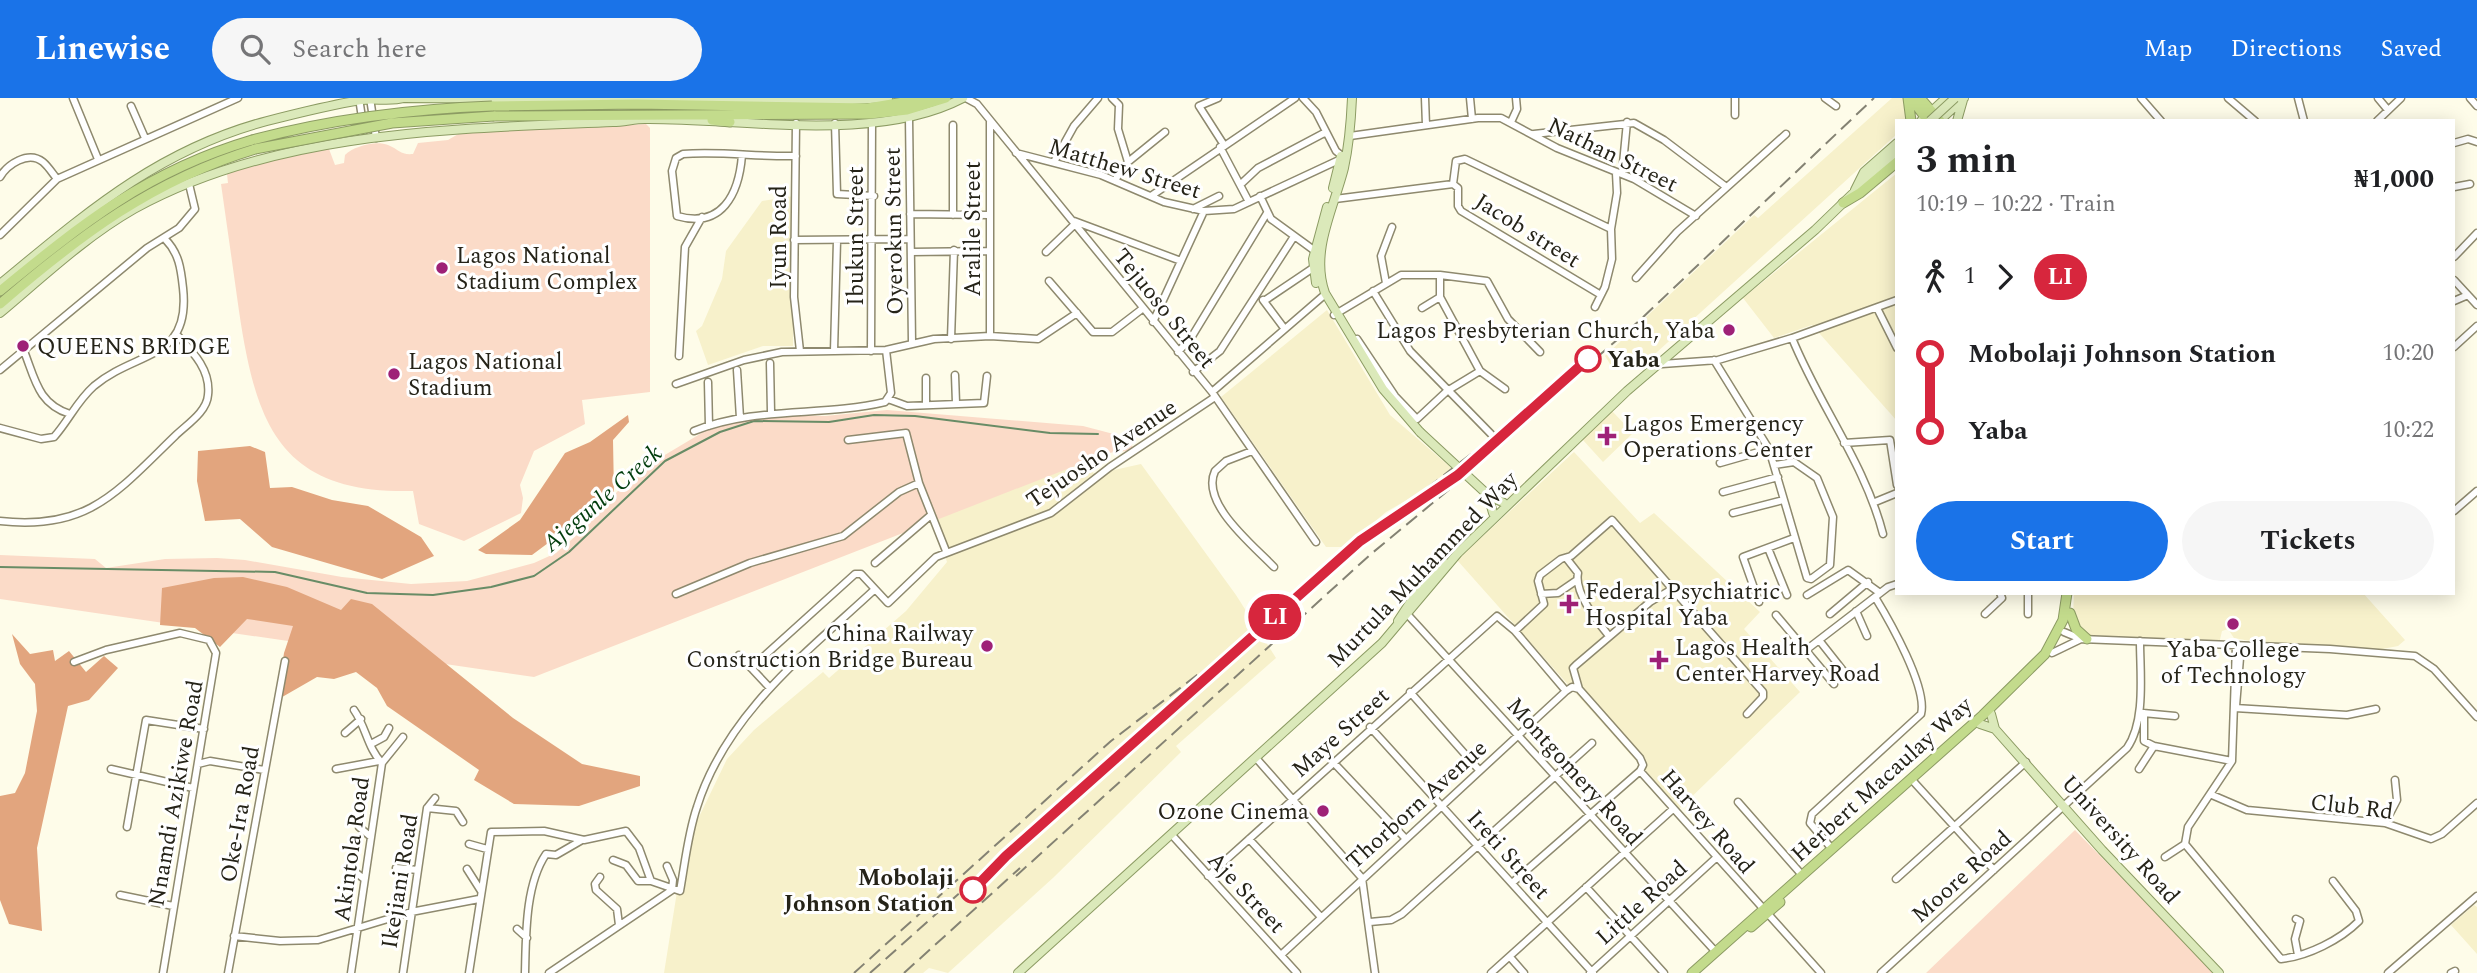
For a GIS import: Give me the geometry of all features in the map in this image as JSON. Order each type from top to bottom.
[{"type":"highway","points":[[0,291],[81,225],[134,189],[192,160],[253,144],[392,123],[580,102],[637,101],[868,108],[927,98]]},
{"type":"highway","points":[[493,111],[730,118],[890,113],[946,98]]},
{"type":"highway","points":[[1910,98],[1927,118]]},
{"type":"highway","points":[[1910,98],[1910,119]]},
{"type":"highway","points":[[1920,98],[1927,118]]},
{"type":"highway","points":[[580,102],[637,101]]},
{"type":"highway","points":[[668,118],[730,118]]},
{"type":"highway","points":[[0,304],[118,210],[186,174],[253,144]]},
{"type":"highway","points":[[1843,203],[1860,194],[1895,164]]},
{"type":"highway","name":"Herbert Macaulay Way","points":[[1692,973],[1715,951],[1764,913],[1802,875],[1983,715],[2045,654],[2059,630],[2069,595]]},
{"type":"highway","name":"Herbert Macaulay Way","points":[[1700,973],[1764,913],[1991,713],[2052,653],[2064,632],[2070,613],[2070,595]]},
{"type":"highway","points":[[2070,613],[2076,629],[2084,639]]},
{"type":"main road","points":[[321,108],[334,98]]},
{"type":"main road","points":[[637,101],[675,98],[888,98]]},
{"type":"main road","points":[[730,118],[796,123],[872,122],[909,118],[965,98]]},
{"type":"main road","points":[[1350,98],[1350,136],[1319,262],[1325,291],[1336,314],[1383,389],[1420,432],[1488,495],[1504,503]]},
{"type":"main road","points":[[1350,98],[1341,157],[1315,251],[1313,268],[1322,298],[1353,335],[1363,355]]},
{"type":"main road","points":[[1927,118],[1946,98]]},
{"type":"main road","points":[[1927,118],[1955,98]]},
{"type":"main road","points":[[1941,119],[1964,98]]},
{"type":"main road","points":[[1958,119],[1964,98]]},
{"type":"main road","points":[[0,284],[93,207],[145,172],[239,129],[359,99],[580,102]]},
{"type":"main road","points":[[0,313],[105,228],[161,195],[272,156],[376,138],[495,125],[668,118]]},
{"type":"main road","points":[[1854,193],[1864,172],[1895,145]]},
{"type":"main road","points":[[1854,193],[1895,153]]},
{"type":"main road","name":"Murtula Muhammed Way","points":[[1018,973],[1382,643],[1458,553],[1627,391],[1661,365],[1854,193]]},
{"type":"main road","points":[[1382,643],[1423,583],[1596,414],[1627,391]]},
{"type":"main road","points":[[1488,495],[1493,513]]},
{"type":"main road","points":[[1991,713],[1995,729]]},
{"type":"main road","points":[[1980,723],[1995,729]]},
{"type":"main road","name":"University Road","points":[[1995,729],[2102,850],[2219,973]]},
{"type":"street","points":[[73,98],[98,159]]},
{"type":"street","points":[[0,235],[57,179],[238,98]]},
{"type":"street","points":[[965,98],[977,101]]},
{"type":"street","points":[[1054,162],[1074,125],[1098,98]]},
{"type":"street","points":[[1112,98],[1119,106],[1118,129],[1128,162]]},
{"type":"street","points":[[1218,98],[1199,106],[1249,202]]},
{"type":"street","points":[[1151,196],[1222,146],[1265,121],[1295,98]]},
{"type":"street","points":[[1303,98],[1316,112],[1341,157]]},
{"type":"street","points":[[1425,98],[1426,125]]},
{"type":"street","points":[[1470,98],[1472,119]]},
{"type":"street","points":[[1511,122],[1517,108],[1516,98]]},
{"type":"street","points":[[1735,98],[1735,115]]},
{"type":"street","points":[[1825,98],[1834,102]]},
{"type":"street","points":[[2141,98],[2159,119]]},
{"type":"street","points":[[2228,98],[2253,119]]},
{"type":"street","points":[[2298,98],[2303,119]]},
{"type":"street","points":[[2378,98],[2388,110]]},
{"type":"street","points":[[2379,119],[2401,98]]},
{"type":"street","points":[[2470,98],[2477,106]]},
{"type":"street","points":[[359,99],[365,140]]},
{"type":"street","points":[[370,99],[376,138]]},
{"type":"street","name":"Tejuoso Street","points":[[977,101],[1014,152],[1213,395],[1316,542]]},
{"type":"street","points":[[131,106],[145,138]]},
{"type":"street","name":"Nathan Street","points":[[1350,136],[1491,116],[1511,122],[1557,148],[1619,174],[1696,216]]},
{"type":"street","name":"Oyerokun Street","points":[[909,118],[912,342]]},
{"type":"street","name":"Ibukun Street","points":[[872,122],[872,351]]},
{"type":"street","name":"Aralile Street","points":[[989,336],[990,122]]},
{"type":"street","points":[[1534,134],[1627,122],[1645,127],[1725,186]]},
{"type":"street","points":[[1595,307],[1612,259],[1611,229],[1627,122]]},
{"type":"street","name":"Iyun Road","points":[[796,123],[794,297],[800,351]]},
{"type":"street","points":[[835,124],[837,194],[874,196]]},
{"type":"street","points":[[953,125],[953,215]]},
{"type":"street","points":[[1115,180],[1128,162],[1165,132]]},
{"type":"street","points":[[1241,184],[1258,168],[1326,132]]},
{"type":"street","points":[[1636,278],[1725,186],[1786,134]]},
{"type":"street","points":[[2455,142],[2468,139],[2477,142]]},
{"type":"street","points":[[990,149],[1007,143]]},
{"type":"street","name":"Matthew Street","points":[[1014,152],[1115,180],[1151,196],[1204,211],[1228,210],[1249,202],[1341,157]]},
{"type":"street","points":[[742,155],[737,188],[719,213],[712,218],[677,216],[672,171],[676,158],[689,153],[796,156]]},
{"type":"street","points":[[0,177],[13,163],[36,159],[43,162],[57,179]]},
{"type":"street","points":[[1335,199],[1453,184],[1456,161],[1465,159],[1611,229]]},
{"type":"street","points":[[0,370],[147,248],[165,239],[193,214],[193,195],[189,184]]},
{"type":"street","name":"Jacob street","points":[[1453,184],[1458,188],[1458,206],[1461,211],[1601,295]]},
{"type":"street","points":[[2455,187],[2470,184]]},
{"type":"street","points":[[1192,209],[1219,196]]},
{"type":"street","points":[[1261,196],[1267,213],[1293,237],[1315,251]]},
{"type":"street","points":[[1153,322],[1204,211]]},
{"type":"street","points":[[1178,352],[1191,338],[1267,213]]},
{"type":"street","points":[[910,214],[989,215]]},
{"type":"street","points":[[679,356],[685,247],[702,218]]},
{"type":"street","points":[[1045,252],[1074,222],[1181,261]]},
{"type":"street","points":[[1387,283],[1381,256],[1392,227]]},
{"type":"street","points":[[2455,256],[2477,233]]},
{"type":"street","points":[[1193,372],[1220,351],[1293,237]]},
{"type":"street","points":[[0,428],[48,439],[54,437],[86,394],[108,376],[156,351],[177,335],[185,315],[183,285],[176,251],[165,239]]},
{"type":"street","points":[[794,240],[910,239]]},
{"type":"street","points":[[834,351],[836,241]]},
{"type":"street","points":[[951,339],[954,250]]},
{"type":"street","points":[[911,252],[989,251]]},
{"type":"street","points":[[1264,301],[1313,268]]},
{"type":"street","points":[[1336,314],[1401,275],[1440,275],[1491,284],[1508,319],[1540,352]]},
{"type":"street","points":[[1440,275],[1440,298],[1480,371],[1505,389]]},
{"type":"street","points":[[1049,281],[1089,330],[1101,334],[1117,329],[1142,309]]},
{"type":"street","points":[[2455,281],[2477,305]]},
{"type":"street","points":[[1373,291],[1410,351],[1491,434]]},
{"type":"street","points":[[1258,293],[1284,328]]},
{"type":"street","points":[[2455,302],[2468,295]]},
{"type":"street","name":"Tejuosho Avenue","points":[[874,590],[886,603],[916,573],[946,551],[1051,513],[1213,395],[1284,328],[1322,298]]},
{"type":"street","points":[[1422,308],[1440,298]]},
{"type":"street","points":[[1661,365],[1666,362],[1684,365],[1714,360],[1792,338],[1895,301]]},
{"type":"street","points":[[1877,308],[1895,344]]},
{"type":"street","points":[[676,384],[744,360],[800,351],[886,350],[912,342],[989,336],[1038,339],[1077,313]]},
{"type":"street","points":[[2455,346],[2477,326]]},
{"type":"street","points":[[0,522],[40,524],[69,518],[103,503],[188,425],[206,405],[208,388],[196,355],[177,335]]},
{"type":"street","points":[[1353,335],[1395,396],[1417,419],[1447,391],[1480,371]]},
{"type":"street","points":[[1792,338],[1805,371],[1875,502],[1883,534]]},
{"type":"street","points":[[886,350],[891,393],[888,399]]},
{"type":"street","points":[[24,351],[45,402],[70,414]]},
{"type":"street","points":[[1714,360],[1769,449],[1809,580],[1830,565],[1833,517],[1818,480],[1794,462],[1774,465]]},
{"type":"street","points":[[771,363],[771,412]]},
{"type":"street","points":[[737,370],[740,418]]},
{"type":"street","points":[[956,376],[956,403]]},
{"type":"street","points":[[694,431],[771,412],[853,410],[888,399],[907,406],[984,403],[987,376]]},
{"type":"street","points":[[926,378],[926,404]]},
{"type":"street","points":[[708,382],[709,426]]},
{"type":"street","points":[[848,440],[906,433],[919,483],[946,551]]},
{"type":"street","points":[[1844,443],[1890,440],[1895,472]]},
{"type":"street","points":[[1720,463],[1769,449]]},
{"type":"street","points":[[1252,451],[1226,461],[1215,471],[1212,492],[1225,514],[1273,567]]},
{"type":"street","points":[[1723,492],[1778,477]]},
{"type":"street","points":[[676,594],[750,563],[843,536],[899,492],[919,483]]},
{"type":"street","points":[[2455,511],[2477,491]]},
{"type":"street","points":[[1875,502],[1895,494]]},
{"type":"street","points":[[1733,513],[1783,500]]},
{"type":"street","points":[[875,563],[930,515]]},
{"type":"street","points":[[1579,689],[1572,687],[1566,691],[1515,631],[1544,604],[1540,575],[1560,559],[1567,559],[1612,520],[1763,692],[1763,697],[1747,714]]},
{"type":"street","points":[[1759,602],[1742,557],[1794,538]]},
{"type":"street","points":[[1768,548],[1787,595]]},
{"type":"street","points":[[1567,559],[1578,573],[1577,580],[1591,610],[1609,636]]},
{"type":"street","points":[[1807,595],[1846,570],[1868,582],[1898,640],[1918,688],[1923,708],[1921,714],[1812,814],[1813,828],[1832,849]]},
{"type":"street","points":[[549,973],[676,890],[699,802],[720,755],[769,687],[874,590],[861,574],[855,574],[751,668]]},
{"type":"street","points":[[1541,594],[1555,594],[1577,580]]},
{"type":"street","points":[[1830,614],[1868,582]]},
{"type":"street","points":[[1806,650],[1877,595],[1895,585]]},
{"type":"street","points":[[1579,689],[1573,668],[1650,602],[1672,589]]},
{"type":"street","points":[[1984,614],[2002,598],[2001,595]]},
{"type":"street","points":[[2028,595],[2028,614]]},
{"type":"street","points":[[1856,611],[1867,636]]},
{"type":"street","name":"Montgomery Road","points":[[1408,615],[1715,951]]},
{"type":"street","points":[[1776,615],[1834,684]]},
{"type":"street","name":"Maye Street","points":[[1208,876],[1294,800],[1370,727],[1497,616],[1515,631]]},
{"type":"street","points":[[2064,632],[2084,639],[2415,656],[2434,669],[2477,717]]},
{"type":"street","name":"Nnamdi Azikiwe Road","points":[[74,662],[106,650],[190,633],[209,640],[216,653],[163,973]]},
{"type":"street","points":[[2052,653],[2084,639]]},
{"type":"street","points":[[1819,640],[1845,673]]},
{"type":"street","points":[[2140,641],[2144,741],[2154,746],[2232,761]]},
{"type":"street","points":[[2165,857],[2185,844],[2188,827],[2212,795],[2232,761],[2238,646]]},
{"type":"street","points":[[739,655],[769,687]]},
{"type":"street","name":"Oke-Ira Road","points":[[228,973],[285,661]]},
{"type":"street","name":"Harvey Road","points":[[1579,689],[1640,758],[1643,765],[1640,771],[1764,913],[1821,973]]},
{"type":"street","name":"Thorborn Avenue","points":[[1281,955],[1440,804],[1566,691]]},
{"type":"street","points":[[1410,692],[1479,769]]},
{"type":"street","points":[[2235,708],[2347,715],[2376,709]]},
{"type":"street","points":[[336,769],[380,762],[361,719],[354,710]]},
{"type":"street","points":[[2141,713],[2175,716]]},
{"type":"street","name":"Moore Road","points":[[1881,973],[2127,748],[2135,734],[2141,713]]},
{"type":"street","points":[[127,827],[147,719],[204,729]]},
{"type":"street","points":[[345,733],[361,719]]},
{"type":"street","name":"Ireti Street","points":[[1370,727],[1479,845],[1591,973]]},
{"type":"street","points":[[371,744],[384,737],[389,728]]},
{"type":"street","name":"Akintola Road","points":[[351,973],[380,762],[403,737]]},
{"type":"street","points":[[202,743],[209,761]]},
{"type":"street","points":[[1370,922],[1391,920],[1402,914],[1592,743]]},
{"type":"street","points":[[2139,769],[2154,746]]},
{"type":"street","points":[[1256,758],[1362,878],[1375,973]]},
{"type":"street","points":[[198,764],[209,761],[264,770]]},
{"type":"street","points":[[1333,762],[1405,838]]},
{"type":"street","points":[[1896,878],[2026,762]]},
{"type":"street","points":[[111,769],[193,789]]},
{"type":"street","points":[[1512,883],[1640,771]]},
{"type":"street","points":[[2385,824],[2397,800],[2395,780]]},
{"type":"street","points":[[1913,781],[1994,870]]},
{"type":"street","name":"Club Rd","points":[[2212,795],[2237,807],[2267,814],[2385,824],[2413,835],[2433,839],[2477,803]]},
{"type":"street","name":"Ikejiani Road","points":[[403,973],[426,808],[435,798]]},
{"type":"street","points":[[1738,802],[1802,875]]},
{"type":"street","points":[[426,808],[456,811],[463,822]]},
{"type":"street","points":[[1491,973],[1673,809]]},
{"type":"street","points":[[359,827],[371,837]]},
{"type":"street","points":[[469,973],[489,834],[494,831],[544,831],[584,840]]},
{"type":"street","points":[[525,973],[527,938],[538,866],[546,854],[556,855],[584,840],[626,831],[639,848],[650,881]]},
{"type":"street","name":"Aje Street","points":[[1171,834],[1297,973]]},
{"type":"street","points":[[1248,839],[1320,916]]},
{"type":"street","points":[[470,844],[487,849]]},
{"type":"street","points":[[2185,844],[2281,959],[2298,955],[2343,936],[2359,921],[2356,911],[2333,881]]},
{"type":"street","name":"Little Road","points":[[1591,973],[1717,857]]},
{"type":"street","points":[[613,860],[626,866],[638,881],[650,881],[676,890]]},
{"type":"street","points":[[667,866],[676,890]]},
{"type":"street","points":[[396,869],[418,870]]},
{"type":"street","points":[[467,869],[481,891]]},
{"type":"street","points":[[354,871],[365,880]]},
{"type":"street","points":[[600,877],[595,884],[596,890],[617,909],[619,925]]},
{"type":"street","points":[[1586,887],[1664,973]]},
{"type":"street","points":[[120,895],[173,906]]},
{"type":"street","points":[[2388,973],[2442,923],[2477,896]]},
{"type":"street","points":[[234,936],[289,942],[318,940],[411,912],[480,899]]},
{"type":"street","points":[[2296,919],[2300,921],[2295,939],[2298,955]]},
{"type":"street","points":[[517,929],[527,938]]},
{"type":"street","points":[[1510,957],[1524,973]]},
{"type":"street","points":[[2398,966],[2402,973]]},
{"type":"shaded area","points":[[1892,98],[1903,98],[1905,119],[1895,119],[1895,136],[1656,353],[1612,367],[1605,356],[1754,215],[1758,218]]},
{"type":"shaded area","name":"Lagos National Stadium Complex","points":[[646,124],[650,128],[650,392],[582,400],[585,424],[534,451],[520,485],[523,498],[521,513],[464,541],[419,524],[413,491],[368,489],[333,480],[304,466],[283,445],[267,419],[255,388],[246,352],[221,184],[228,183],[227,174],[267,161],[329,149],[335,165],[344,163],[345,155],[349,152],[371,144],[383,144],[403,153],[413,154],[418,143],[448,140],[460,133]]},
{"type":"shaded area","points":[[1895,175],[1895,419],[1812,325],[1774,338],[1743,298]]},
{"type":"shaded area","points":[[794,196],[793,346],[763,346],[708,365],[696,331],[702,326],[722,279],[726,251],[762,201]]},
{"type":"shaded area","points":[[1327,310],[1390,415],[1456,472],[1386,512],[1345,547],[1326,547],[1221,397]]},
{"type":"shaded area","points":[[887,410],[1083,426],[1125,437],[1135,450],[1108,453],[534,677],[0,599],[0,555],[95,559],[106,568],[165,559],[217,558],[245,560],[342,577],[411,584],[467,581],[534,563],[556,553],[584,529],[633,474],[710,428],[767,414],[825,416]]},
{"type":"shaded area","name":"Lagos Emergency Operations Center","points":[[1612,411],[1633,433],[1603,462],[1582,439]]},
{"type":"shaded area","points":[[628,415],[629,422],[613,440],[614,494],[532,555],[486,554],[478,550],[520,520],[565,453],[590,442]]},
{"type":"shaded area","points":[[904,428],[1037,444],[1096,474],[1141,464],[1236,595],[1276,658],[1176,746],[1181,752],[1054,877],[948,973],[929,968],[923,973],[664,973],[684,848],[727,759],[754,730],[823,672],[829,678],[906,611],[947,562]]},
{"type":"shaded area","points":[[250,446],[265,452],[270,488],[292,487],[332,500],[368,506],[421,537],[434,556],[382,579],[272,547],[240,519],[205,521],[197,481],[198,451]]},
{"type":"shaded area","name":"Lagos Health Center Harvey Road","points":[[1574,452],[1640,523],[1654,513],[1760,612],[1744,629],[1800,692],[1679,809],[1457,560]]},
{"type":"shaded area","points":[[243,577],[287,587],[341,610],[351,599],[372,604],[513,718],[582,764],[640,776],[640,786],[579,806],[514,804],[474,780],[479,770],[387,706],[377,688],[356,672],[334,679],[317,677],[277,700],[284,653],[293,626],[247,619],[220,647],[195,628],[160,625],[162,588],[214,578]]},
{"type":"shaded area","name":"Yaba College of Technology","points":[[2074,595],[2365,595],[2405,640],[2398,646],[2372,651],[2277,646],[2234,638],[2228,629],[2222,631],[2219,644],[2089,636],[2082,635],[2073,616]]},
{"type":"shaded area","points":[[12,634],[30,654],[53,650],[55,661],[69,651],[86,672],[104,656],[118,668],[89,700],[68,706],[37,848],[42,931],[9,924],[0,900],[0,796],[15,793],[25,773],[37,711],[35,684],[20,664]]},
{"type":"shaded area","points":[[2075,830],[2214,973],[1926,973]]},
{"type":"shaded area","points":[[2474,905],[2477,907],[2477,954],[2451,925]]},
{"type":"waterway","name":"Ajegunle Creek","points":[[0,567],[275,572],[367,593],[433,595],[491,587],[534,576],[569,552],[665,461],[720,432],[754,421],[829,422],[874,415],[915,416],[1050,433],[1098,434]]},
{"type":"railway","points":[[1016,876],[1371,554],[1463,478],[1521,423],[1640,320],[1874,98]]},
{"type":"railway","points":[[1427,488],[1488,441]]},
{"type":"railway","points":[[1006,856],[1360,541],[1439,487]]},
{"type":"railway","points":[[854,973],[1111,741],[1201,672]]},
{"type":"railway","points":[[870,973],[1011,847]]},
{"type":"railway","points":[[904,973],[1020,868]]},
{"type":"train","name":"LI","points":[[973,890],[1006,856],[1152,729],[1317,578],[1385,522],[1458,475],[1588,359]]},
{"type":"place","name":"Lagos National Stadium Complex","points":[[442,268]]},
{"type":"place","name":"Lagos Presbyterian Church, Yaba","points":[[1729,330]]},
{"type":"place","name":"QUEENS BRIDGE","points":[[23,346]]},
{"type":"place","name":"Yaba","points":[[1588,359]]},
{"type":"place","name":"Lagos National Stadium","points":[[394,374]]},
{"type":"place","name":"Lagos Emergency Operations Center","points":[[1607,436]]},
{"type":"place","name":"Federal Psychiatric Hospital Yaba","points":[[1569,604]]},
{"type":"place","name":"Yaba College of Technology","points":[[2233,624]]},
{"type":"place","name":"China Railway Construction Bridge Bureau","points":[[987,646]]},
{"type":"place","name":"Lagos Health Center Harvey Road","points":[[1659,660]]},
{"type":"place","name":"Ozone Cinema","points":[[1323,811]]},
{"type":"place","name":"Mobolaji Johnson Station","points":[[973,890]]}]
